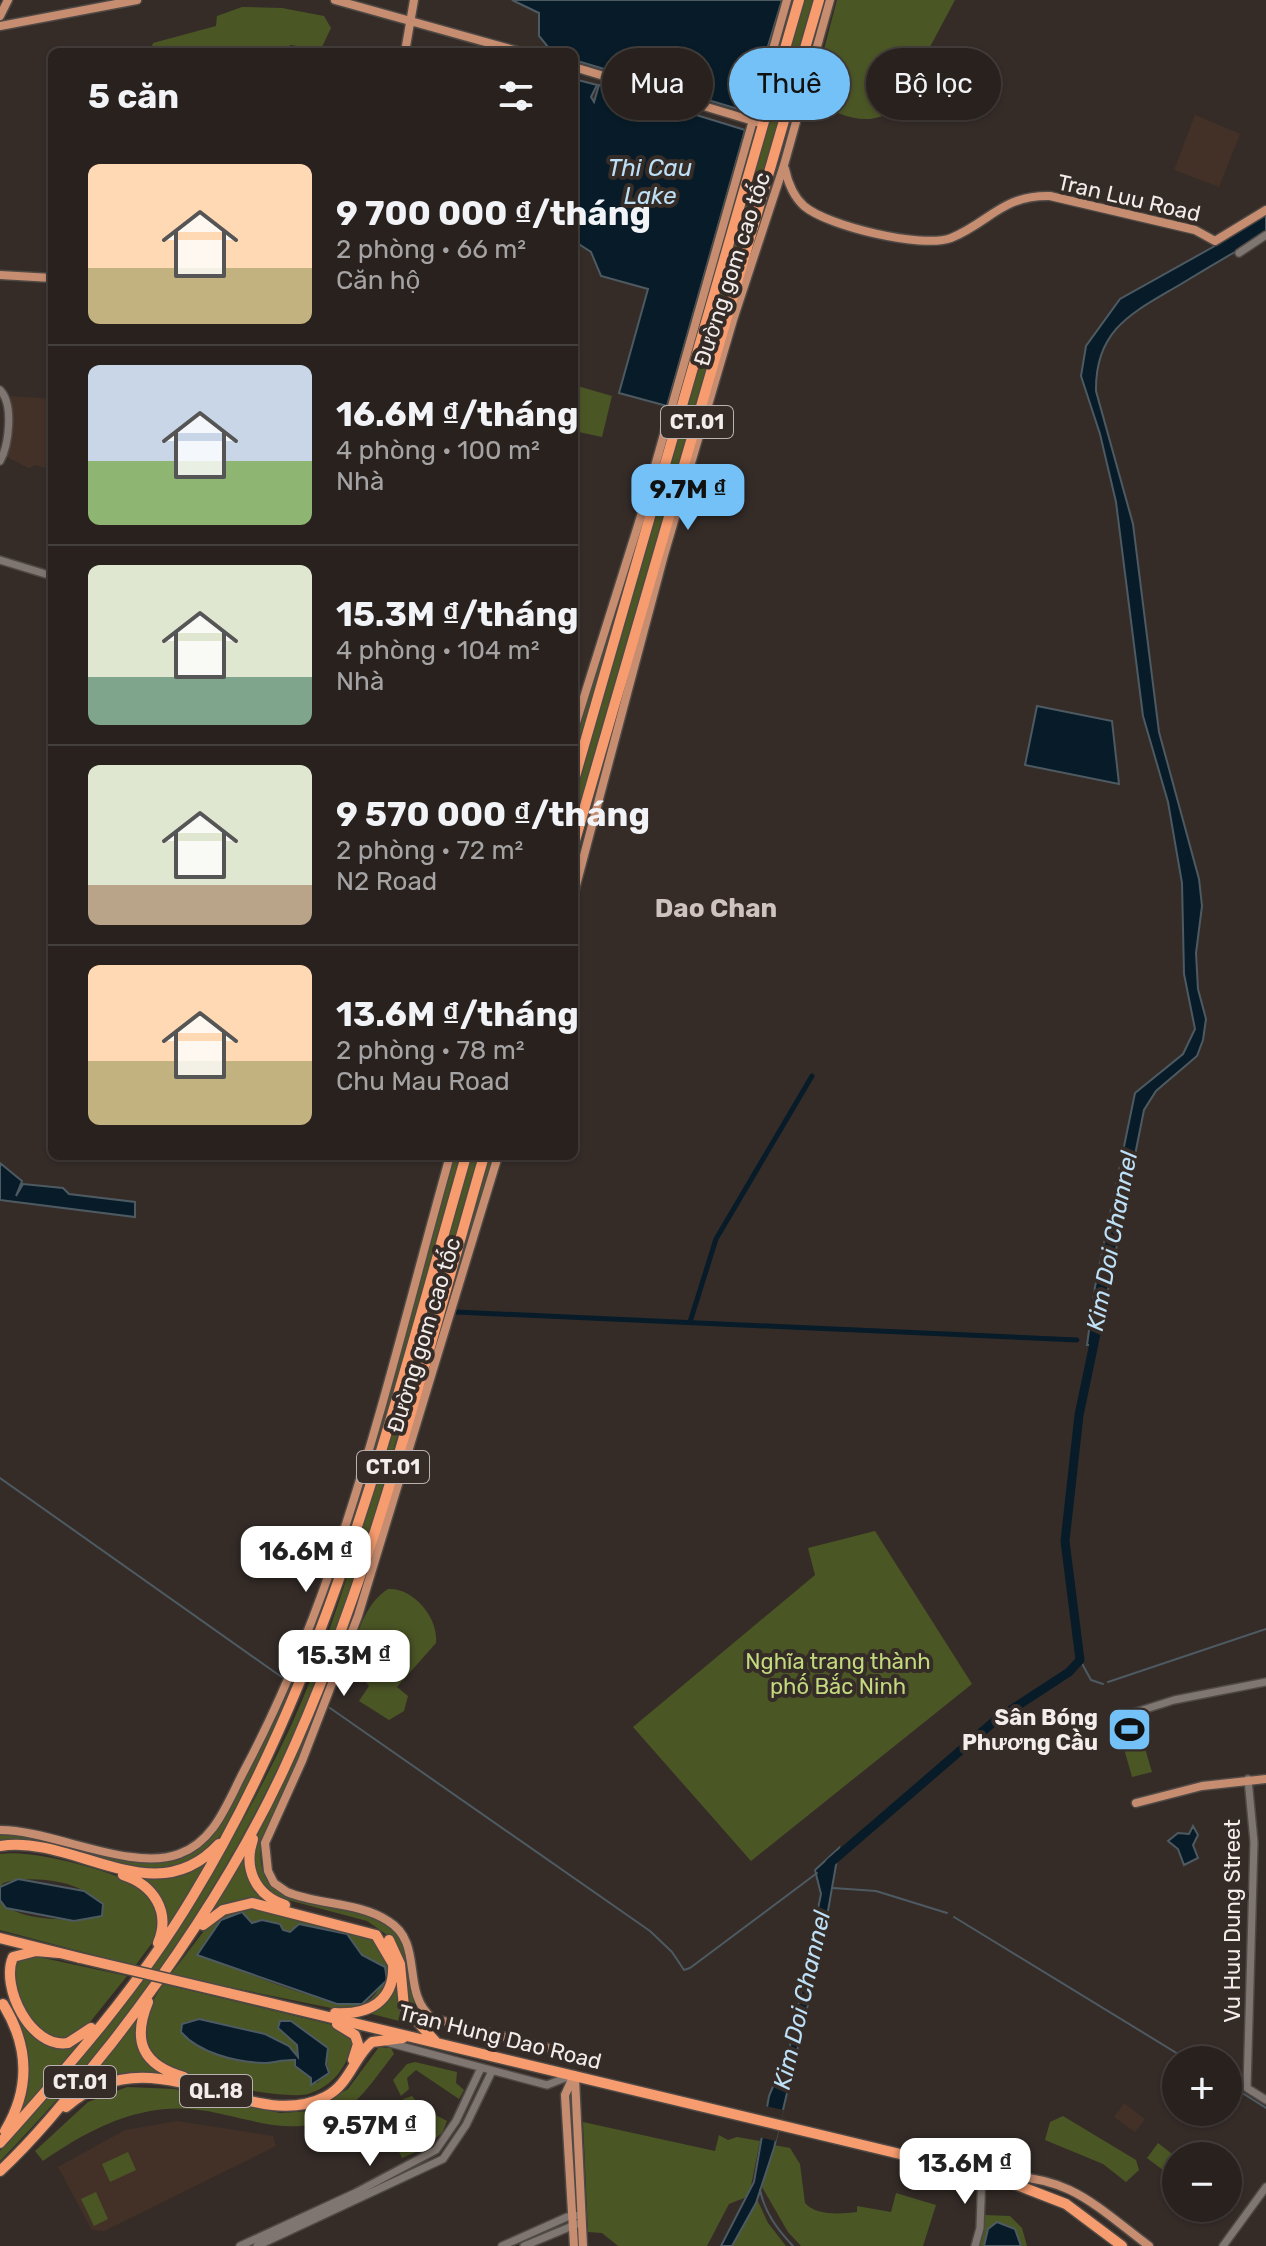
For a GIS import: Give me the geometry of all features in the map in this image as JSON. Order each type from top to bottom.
[{"type":"highway","name":"CT.01","points":[[578,766],[799,0]]},
{"type":"highway","name":"CT.01","points":[[578,830],[819,0]]},
{"type":"highway","name":"CT.01","points":[[0,2140],[57,2080],[136,1979],[192,1899],[278,1737],[326,1623],[353,1543],[465,1160]]},
{"type":"highway","name":"CT.01","points":[[0,2172],[73,2091],[167,1971],[208,1909],[283,1771],[352,1602],[483,1160]]},
{"type":"highway","points":[[0,1846],[28,1846],[145,1873],[170,1873],[189,1868],[221,1842],[278,1737]]},
{"type":"highway","points":[[283,1771],[249,1853],[254,1881],[277,1902],[366,1924],[384,1935],[398,1956],[404,2007],[437,2042]]},
{"type":"highway","points":[[0,1853],[28,1853],[121,1875],[149,1889],[161,1909],[162,1929],[136,1979]]},
{"type":"highway","points":[[167,1971],[211,1917],[239,1904],[274,1907],[363,1929],[379,1938],[389,1952],[393,1974],[388,1992],[378,2005],[355,2014],[300,2010]]},
{"type":"highway","points":[[0,1938],[59,1953]]},
{"type":"highway","points":[[59,1953],[17,1954],[6,1963],[1,1975],[5,1996],[36,2037],[57,2044],[76,2040],[126,1992]]},
{"type":"highway","name":"Tran Hung Dao Road","points":[[59,1953],[982,2173]]},
{"type":"highway","points":[[154,1989],[140,2033],[143,2048],[153,2063],[179,2076],[276,2099],[301,2100],[320,2094],[342,2077],[353,2060],[358,2044],[354,2032],[313,2014]]},
{"type":"highway","points":[[0,1999],[15,2024],[24,2052],[24,2086],[0,2140]]},
{"type":"highway","points":[[368,2046],[375,2040],[394,2037],[437,2042]]},
{"type":"highway","name":"QL.18","points":[[0,2172],[73,2101],[108,2083],[155,2078],[276,2105],[306,2104],[342,2085],[368,2046]]},
{"type":"highway","points":[[982,2173],[1066,2204],[1122,2246]]},
{"type":"main road","points":[[8,0],[1,14],[4,26],[137,0]]},
{"type":"main road","points":[[335,0],[507,48]]},
{"type":"main road","points":[[406,48],[414,0]]},
{"type":"main road","name":"Đường gom cao tốc","points":[[578,717],[637,533],[787,0]]},
{"type":"main road","points":[[784,165],[788,132],[830,0]]},
{"type":"main road","points":[[578,68],[755,122]]},
{"type":"main road","name":"Đường gom cao tốc","points":[[578,878],[688,472],[784,165]]},
{"type":"main road","name":"Tran Luu Road","points":[[784,165],[796,198],[814,213],[908,240],[935,242],[951,238],[1003,204],[1034,196],[1050,196],[1195,230],[1215,241],[1266,210]]},
{"type":"main road","points":[[0,275],[48,278]]},
{"type":"main road","name":"Đường gom cao tốc","points":[[0,1830],[155,1859],[189,1849],[216,1825],[268,1725],[318,1608],[349,1516],[449,1160]]},
{"type":"main road","name":"Đường gom cao tốc","points":[[497,1160],[358,1616],[302,1761],[267,1838],[264,1860],[274,1883],[287,1892],[391,1922],[404,1936],[410,1952],[417,2000],[432,2018],[579,2056]]},
{"type":"main road","points":[[1136,1803],[1202,1786],[1266,1779]]},
{"type":"main road","points":[[574,2075],[577,2220],[574,2246]]},
{"type":"main road","points":[[996,2177],[1039,2177],[1062,2186],[1091,2202],[1149,2246]]},
{"type":"main road","points":[[577,2220],[583,2246]]},
{"type":"street","points":[[1239,253],[1266,235]]},
{"type":"street","points":[[0,390],[6,398],[7,427],[6,446],[0,461]]},
{"type":"street","points":[[0,560],[48,575]]},
{"type":"street","points":[[1114,1719],[1174,1700],[1266,1682]]},
{"type":"street","name":"Vu Huu Dung Street","points":[[1248,1779],[1254,1842],[1247,2088],[1266,2100]]},
{"type":"street","points":[[368,2046],[387,2043],[547,2085],[574,2075]]},
{"type":"street","points":[[357,2196],[436,2150],[456,2121],[481,2068]]},
{"type":"street","points":[[240,2246],[272,2236],[443,2159],[466,2125],[492,2071]]},
{"type":"street","points":[[456,2121],[466,2125]]},
{"type":"street","points":[[975,2246],[980,2228],[982,2173]]},
{"type":"street","points":[[1223,2246],[1266,2187]]},
{"type":"street","points":[[502,2246],[577,2220]]},
{"type":"street","points":[[524,2246],[577,2220]]},
{"type":"street","points":[[257,2246],[272,2236]]},
{"type":"shaded area","points":[[1195,115],[1240,134],[1219,187],[1174,170]]},
{"type":"shaded area","points":[[11,396],[48,399],[48,469],[35,465],[29,468],[5,456]]},
{"type":"shaded area","points":[[1124,2103],[1145,2119],[1135,2132],[1114,2117]]},
{"type":"shaded area","points":[[177,2121],[273,2136],[276,2146],[104,2231],[92,2230],[58,2167],[125,2130]]},
{"type":"green space","points":[[805,0],[813,0],[799,48],[791,48]]},
{"type":"green space","points":[[837,0],[955,0],[929,48],[866,48],[866,119],[850,116],[850,48],[824,48]]},
{"type":"green space","points":[[242,7],[282,8],[324,16],[331,28],[321,48],[290,45],[289,48],[151,48],[153,43],[216,26],[217,16]]},
{"type":"green space","points":[[770,120],[778,120],[578,814],[578,785]]},
{"type":"green space","points":[[760,125],[578,752],[578,725],[627,574],[753,126]]},
{"type":"green space","points":[[578,386],[612,396],[602,437],[578,432]]},
{"type":"green space","points":[[451,1160],[461,1160],[357,1519],[301,1678],[224,1831],[202,1857],[160,1871],[0,1843],[0,1833],[11,1833],[123,1858],[169,1858],[190,1853],[215,1833],[279,1708],[311,1631],[340,1554],[388,1396]]},
{"type":"green space","points":[[470,1160],[478,1160],[353,1585],[295,1733],[226,1865],[145,1990],[51,2106],[0,2161],[0,2151],[44,2103],[125,2003],[197,1898],[230,1843],[290,1728],[329,1631]]},
{"type":"green space","points":[[485,1160],[493,1160],[351,1626],[300,1759],[263,1837],[261,1862],[268,1880],[281,1892],[300,1900],[364,1915],[382,1922],[394,1932],[406,1957],[414,1999],[421,2012],[433,2023],[431,2026],[408,2009],[390,1937],[367,1921],[273,1896],[254,1874],[254,1841],[289,1769],[341,1643]]},
{"type":"green space","name":"Nghĩa trang thành phố Bắc Ninh","points":[[875,1531],[972,1684],[751,1861],[633,1727],[815,1575],[808,1548]]},
{"type":"green space","points":[[388,1589],[406,1593],[415,1599],[429,1614],[436,1633],[436,1643],[397,1687],[408,1696],[404,1711],[389,1720],[359,1701],[369,1686],[348,1661],[367,1612]]},
{"type":"green space","points":[[1134,1712],[1152,1772],[1132,1777],[1115,1717]]},
{"type":"green space","points":[[246,1849],[246,1858],[274,1903],[255,1901],[210,1915]]},
{"type":"green space","points":[[216,1853],[164,1936],[152,1888],[111,1869],[154,1875],[178,1874],[203,1863]]},
{"type":"green space","points":[[0,1854],[54,1858],[114,1875],[146,1888],[160,1922],[155,1939],[135,1966],[0,1930],[0,1900],[19,1913],[48,1918],[102,1916],[103,1909],[84,1891],[55,1881],[22,1880],[3,1883],[0,1888]]},
{"type":"green space","points":[[246,1906],[373,1936],[389,1955],[388,1986],[374,2004],[341,2010],[170,1975],[214,1918]],"holes":[[[242,1912],[252,1923],[262,1920],[280,1924],[283,1930],[289,1932],[299,1924],[347,1933],[362,1955],[385,1967],[379,1988],[364,2003],[332,2001],[197,1955],[221,1920]]]},
{"type":"green space","points":[[34,1956],[127,1976],[82,2032],[68,2040],[44,2038],[17,2002],[9,1981],[11,1961]]},
{"type":"green space","points":[[396,1973],[412,2022],[411,2024],[368,2013]]},
{"type":"green space","points":[[163,1984],[341,2027],[354,2041],[348,2059],[325,2086],[308,2094],[296,2095],[216,2084],[180,2073],[152,2054],[143,2035],[149,2008]],"holes":[[[199,2019],[265,2034],[289,2046],[298,2057],[297,2045],[278,2028],[304,2031],[324,2045],[329,2073],[317,2083],[295,2066],[295,2060],[260,2063],[232,2060],[185,2022]]]},
{"type":"green space","points":[[13,2012],[36,2037],[51,2045],[71,2043],[86,2037],[13,2125],[26,2082]]},
{"type":"green space","points":[[140,2012],[138,2032],[165,2077],[155,2075],[70,2098]]},
{"type":"green space","points":[[379,2047],[391,2048],[394,2054],[368,2088],[345,2110],[318,2123],[282,2126],[209,2111],[170,2109],[113,2122],[77,2139],[43,2161],[35,2151],[88,2102],[127,2087],[175,2089],[280,2113],[311,2111],[348,2089]]},
{"type":"green space","points":[[415,2062],[457,2072],[456,2083],[464,2090],[459,2099],[416,2070],[407,2078],[409,2089],[401,2096],[393,2080],[407,2064]]},
{"type":"green space","points":[[412,2096],[422,2108],[447,2121],[442,2133],[425,2147],[403,2099]]},
{"type":"green space","points":[[402,2108],[423,2149],[402,2158],[383,2117]]},
{"type":"green space","points":[[1063,2116],[1136,2160],[1139,2170],[1126,2182],[1103,2164],[1045,2140],[1050,2122]]},
{"type":"green space","points":[[583,2122],[715,2151],[719,2135],[728,2140],[737,2137],[760,2141],[749,2196],[729,2204],[707,2246],[618,2246],[602,2233],[588,2232]]},
{"type":"green space","points":[[1158,2143],[1162,2146],[1162,2169],[1147,2158]]},
{"type":"green space","points":[[774,2145],[790,2148],[800,2164],[805,2203],[816,2210],[851,2213],[857,2212],[857,2206],[891,2212],[896,2193],[936,2205],[923,2246],[801,2246],[788,2232],[762,2187]]},
{"type":"green space","points":[[128,2152],[136,2170],[110,2182],[102,2164]]},
{"type":"green space","points":[[96,2192],[108,2219],[94,2226],[81,2199]]},
{"type":"green space","points":[[757,2199],[768,2223],[786,2246],[732,2246]]},
{"type":"green space","points":[[984,2215],[1010,2216],[1022,2228],[1027,2246],[976,2246]]},
{"type":"water","points":[[512,0],[782,0],[767,48],[729,48],[729,106],[713,102],[713,48],[602,48],[602,68],[578,61],[578,48],[549,48],[539,36],[539,13]]},
{"type":"water","name":"Thi Cau Lake","points":[[578,80],[597,85],[591,97],[594,102],[599,85],[602,86],[602,120],[713,120],[745,130],[667,406],[619,393],[648,289],[601,276],[591,252],[578,244]]},
{"type":"water","points":[[1260,214],[1266,215],[1266,234],[1120,324],[1102,352],[1097,369],[1096,391],[1133,524],[1159,732],[1199,879],[1202,906],[1196,953],[1198,989],[1206,1019],[1197,1056],[1156,1091],[1144,1110],[1097,1345],[1087,1345],[1095,1287],[1135,1093],[1183,1054],[1195,1029],[1184,974],[1182,883],[1168,802],[1143,716],[1116,502],[1100,434],[1081,376],[1086,346],[1120,299],[1213,247]]},
{"type":"water","points":[[1037,706],[1112,721],[1119,784],[1025,765]]},
{"type":"water","points":[[0,1163],[22,1181],[16,1196],[23,1184],[63,1188],[69,1194],[135,1202],[135,1217],[0,1200]]},
{"type":"water","points":[[1193,1826],[1198,1835],[1193,1845],[1198,1858],[1184,1865],[1178,1849],[1168,1841],[1178,1833],[1189,1834]]},
{"type":"water","name":"Kim Doi Channel","points":[[839,1848],[822,1945],[774,2148],[756,2203],[732,2246],[721,2246],[754,2182],[769,2096],[790,2046],[821,1894],[815,1870]]},
{"type":"water","points":[[18,1879],[84,1891],[103,1904],[102,1916],[74,1921],[6,1908],[0,1900],[0,1887]]},
{"type":"water","points":[[242,1912],[252,1923],[262,1920],[280,1924],[283,1930],[290,1932],[299,1924],[347,1934],[362,1955],[385,1967],[387,1980],[362,2004],[337,2004],[197,1955],[221,1920]]},
{"type":"water","points":[[199,2019],[265,2034],[289,2046],[298,2057],[297,2045],[278,2028],[280,2021],[291,2021],[328,2048],[326,2064],[329,2073],[311,2085],[311,2078],[295,2066],[295,2060],[252,2062],[208,2051],[181,2032],[182,2024]]},
{"type":"water","points":[[997,2222],[1015,2229],[1021,2246],[984,2246],[988,2229]]},
{"type":"pier","points":[[765,2106],[784,2110],[776,2141],[758,2137]]},
{"type":"waterway","points":[[690,1322],[716,1239],[812,1076]]},
{"type":"waterway","points":[[456,1312],[1077,1340]]},
{"type":"waterway","name":"Kim Doi Channel","points":[[830,1863],[997,1719],[1069,1672],[1080,1660],[1065,1541],[1079,1415],[1096,1334]]},
{"type":"waterway","points":[[0,1478],[283,1678]]},
{"type":"waterway","points":[[1108,1682],[1266,1629]]},
{"type":"waterway","points":[[1080,1660],[1091,1680],[1103,1684]]},
{"type":"waterway","points":[[330,1708],[650,1931],[672,1952],[684,1970],[817,1873]]},
{"type":"waterway","points":[[833,1888],[876,1891],[947,1913]]},
{"type":"waterway","points":[[954,1917],[1165,2046]]},
{"type":"waterway","points":[[1242,2093],[1266,2108]]},
{"type":"waterway","points":[[760,2190],[772,2220],[793,2246]]},
{"type":"place","name":"Sân Bóng Phương Cầu","points":[[1129,1730]]},
{"type":"district","name":"Dao Chan","points":[[716,908]]}]
